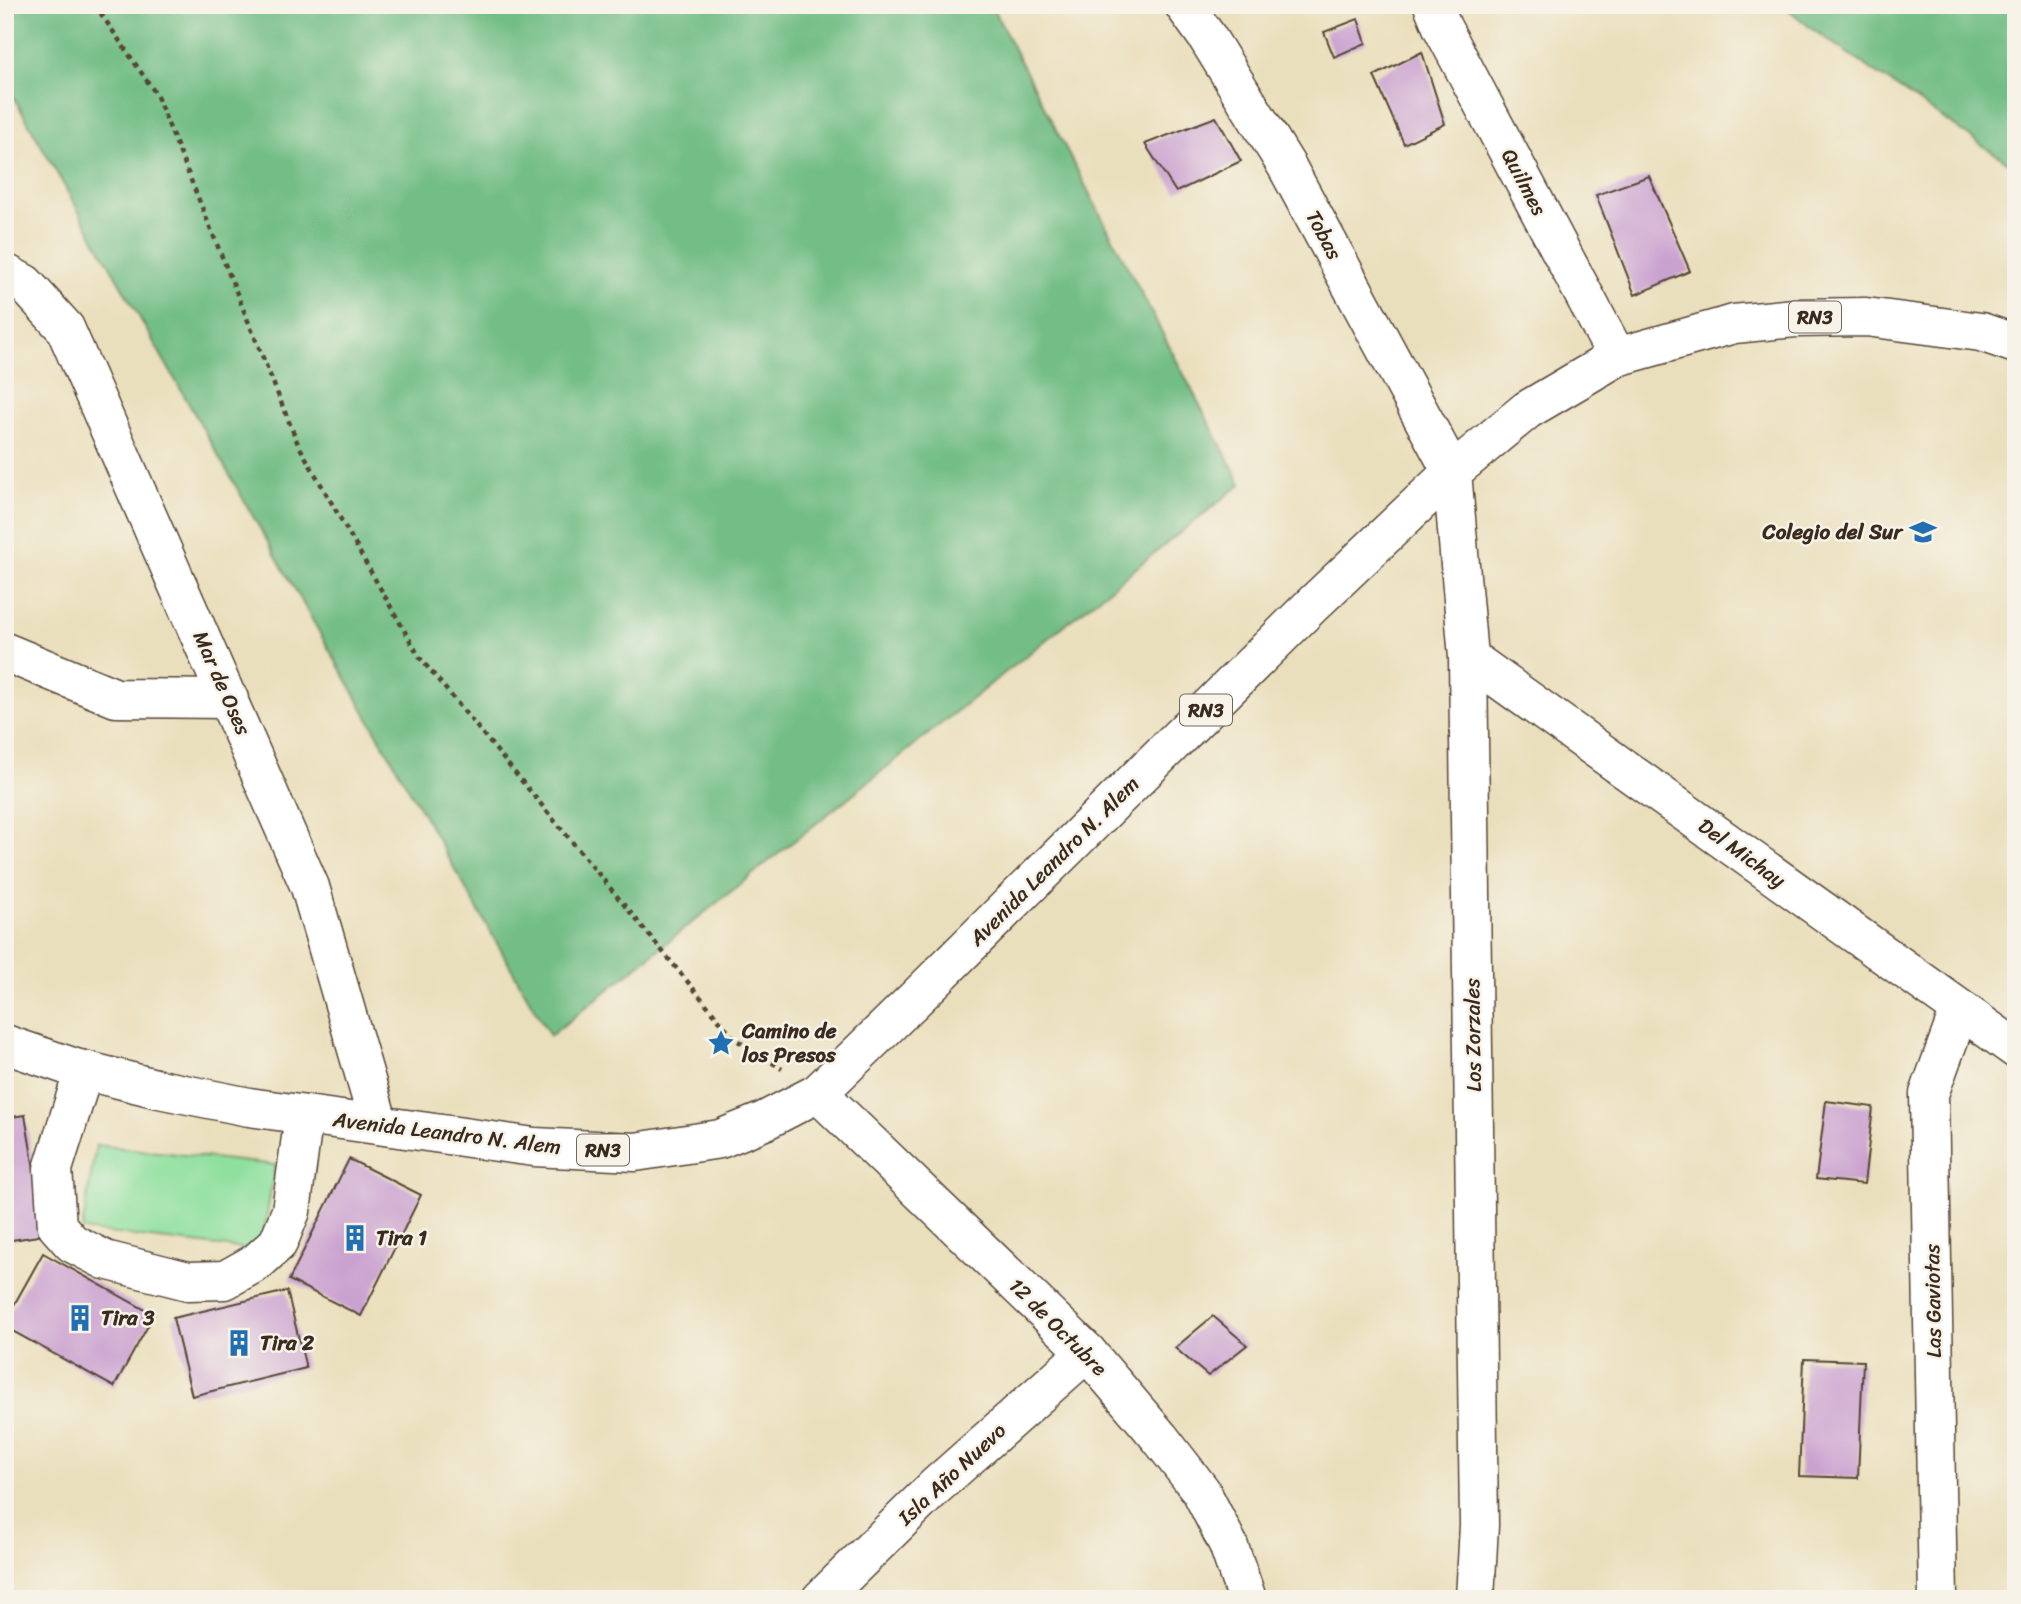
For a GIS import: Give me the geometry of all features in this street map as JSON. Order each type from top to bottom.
[{"type":"main road","name":"Tobas","points":[[1184,5],[1207,37],[1286,165],[1452,472]]},
{"type":"main road","name":"Quilmes","points":[[1433,5],[1442,27],[1617,357]]},
{"type":"main road","name":"Mar de Oses","points":[[5,273],[25,284],[65,328],[229,699],[310,887],[379,1125]]},
{"type":"main road","name":"Avenida Leandro N. Alem","points":[[5,1044],[84,1070],[159,1089],[249,1107],[534,1147],[635,1152],[720,1139],[764,1121],[818,1093],[1312,605],[1452,472],[1527,410],[1617,357],[1734,324],[1795,318],[1866,317],[1981,332],[2016,344]]},
{"type":"main road","name":"Los Zorzales","points":[[1452,472],[1468,657],[1479,1525],[1475,1599]]},
{"type":"main road","points":[[5,652],[116,698],[229,699]]},
{"type":"main road","name":"Del Michay","points":[[1468,657],[2016,1049]]},
{"type":"main road","name":"Las Gaviotas","points":[[1938,1599],[1929,1094],[1960,1009]]},
{"type":"main road","points":[[84,1070],[52,1169],[57,1226],[72,1243],[105,1260],[188,1281],[225,1280],[257,1262],[278,1243],[291,1211],[304,1115]]},
{"type":"main road","name":"12 de Octubre","points":[[818,1093],[1087,1352],[1160,1438],[1201,1491],[1228,1544],[1247,1599]]},
{"type":"main road","name":"Isla Año Nuevo","points":[[821,1599],[936,1486],[1087,1352]]},
{"type":"path","points":[[95,5],[156,94],[298,444],[420,658],[735,1039],[818,1093]]},
{"type":"green space","points":[[5,5],[991,5],[1241,484],[550,1036],[5,82]]},
{"type":"green space","points":[[1783,5],[2016,5],[2016,168],[1812,29]]},
{"type":"green space","points":[[96,1145],[275,1165],[261,1251],[82,1230]]},
{"type":"building","points":[[1358,19],[1366,43],[1334,57],[1324,32]]},
{"type":"building","points":[[1422,52],[1445,124],[1404,144],[1374,76]]},
{"type":"building","points":[[1216,117],[1241,161],[1176,192],[1145,144]]},
{"type":"building","points":[[1649,176],[1690,271],[1635,295],[1596,195]]},
{"type":"building","points":[[1826,1101],[1873,1107],[1864,1184],[1816,1179]]},
{"type":"building","points":[[25,1115],[45,1235],[5,1241],[5,1118]]},
{"type":"building","name":"Tira 1","points":[[349,1159],[421,1195],[361,1316],[289,1280]]},
{"type":"building","name":"Tira 3","points":[[43,1253],[154,1315],[114,1387],[5,1327],[5,1321]]},
{"type":"building","name":"Tira 2","points":[[287,1291],[306,1368],[192,1396],[173,1318]]},
{"type":"building","points":[[1213,1316],[1247,1345],[1208,1376],[1175,1348]]},
{"type":"building","points":[[1804,1359],[1863,1361],[1858,1478],[1799,1476]]},
{"type":"place","name":"Colegio del Sur","points":[[1923,532]]},
{"type":"place","name":"Camino de los Presos","points":[[721,1043]]},
{"type":"place","name":"Tira 1","points":[[355,1238]]},
{"type":"place","name":"Tira 3","points":[[80,1318]]},
{"type":"place","name":"Tira 2","points":[[239,1343]]}]
